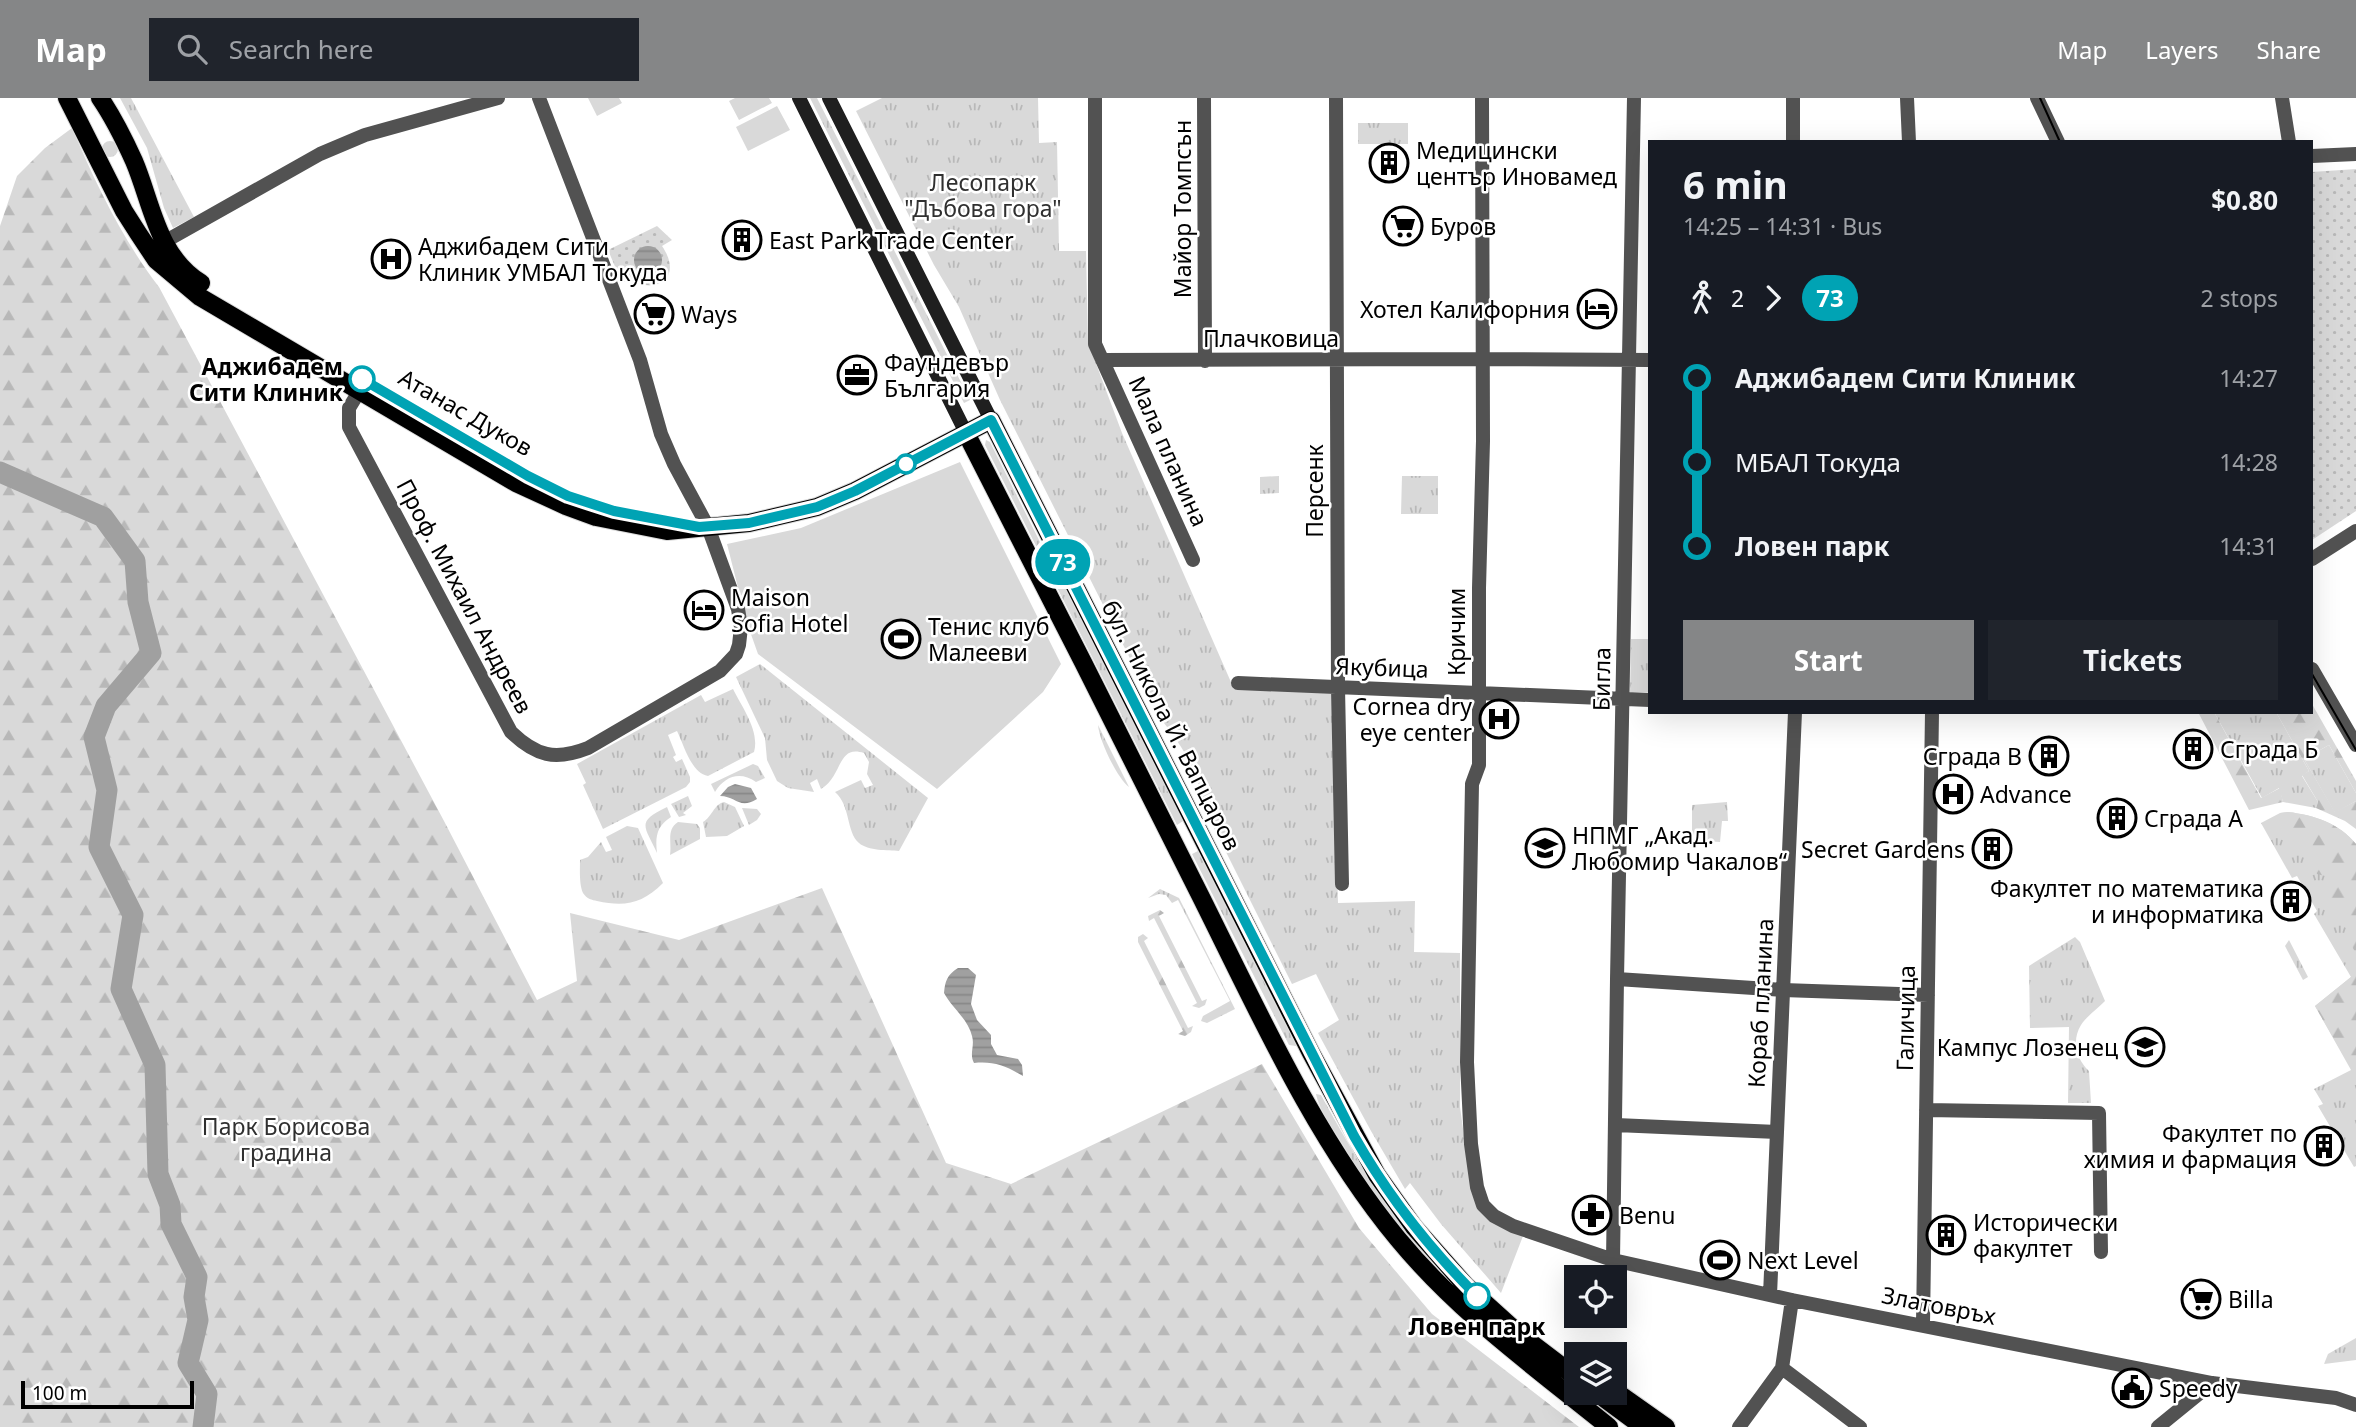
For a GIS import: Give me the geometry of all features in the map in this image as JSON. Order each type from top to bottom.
[{"type":"main road","name":"Атанас Дуков","points":[[67,98],[124,211],[156,260],[183,284],[200,297],[516,483],[566,506],[612,522],[667,531],[760,522],[817,507],[855,491],[991,420]]},
{"type":"main road","name":"Атанас Дуков","points":[[100,98],[134,162],[164,242],[180,265],[196,280],[277,330],[551,488],[614,511],[703,527]]},
{"type":"main road","points":[[799,98],[1256,1005],[1341,1160],[1360,1191],[1398,1239],[1481,1326],[1564,1370]]},
{"type":"main road","name":"бул. Никола Й. Вапцаров","points":[[829,98],[1366,1157],[1394,1202],[1414,1227],[1491,1311],[1515,1342]]},
{"type":"main road","points":[[94,150],[93,141],[100,132],[115,130],[121,135]]},
{"type":"main road","points":[[124,211],[132,216],[139,216],[144,213],[147,201]]},
{"type":"main road","points":[[1515,1342],[1564,1359]]},
{"type":"main road","points":[[1515,1342],[1609,1427]]},
{"type":"main road","points":[[1627,1399],[1666,1427]]},
{"type":"main road","points":[[1613,1405],[1643,1427]]},
{"type":"street","points":[[164,242],[320,154],[365,135],[498,98]]},
{"type":"street","name":"Проф. Михаил Андреев","points":[[359,390],[349,408],[349,427],[511,732],[521,741],[548,755],[566,756],[588,748],[720,671],[736,653],[741,627],[738,609],[661,434],[640,360],[539,98]]},
{"type":"street","name":"Мала планина","points":[[1095,98],[1094,340],[1194,560]]},
{"type":"street","name":"Майор Томпсън","points":[[1204,98],[1205,361]]},
{"type":"street","name":"Персенк","points":[[1336,98],[1338,688],[1342,884]]},
{"type":"street","name":"Кричим","points":[[1482,98],[1479,765],[1472,784],[1467,1062],[1471,1144],[1477,1187],[1483,1205]]},
{"type":"street","name":"Бигла","points":[[1613,1260],[1634,98]]},
{"type":"street","points":[[1793,98],[1793,140]]},
{"type":"street","points":[[1907,98],[1909,140]]},
{"type":"street","points":[[2037,98],[2056,140]]},
{"type":"street","points":[[2283,98],[2290,140]]},
{"type":"street","points":[[2313,156],[2356,154]]},
{"type":"street","name":"Плачковица","points":[[1102,360],[1648,360]]},
{"type":"street","points":[[2313,558],[2356,531]]},
{"type":"street","points":[[2313,671],[2356,745]]},
{"type":"street","name":"Якубица","points":[[1238,683],[1648,700]]},
{"type":"street","name":"Кораб планина","points":[[1770,1295],[1796,714]]},
{"type":"street","name":"Галичица","points":[[1923,1324],[1932,714]]},
{"type":"street","points":[[1617,979],[1783,990],[1928,995]]},
{"type":"street","points":[[1926,1110],[2099,1113],[2101,1252]]},
{"type":"street","points":[[1616,1125],[1777,1132]]},
{"type":"street","name":"Златовръх","points":[[1483,1205],[1494,1216],[1513,1226],[1613,1260],[1792,1300],[2212,1382],[2336,1398],[2356,1405]]},
{"type":"street","points":[[1740,1427],[1782,1368],[1792,1300]]},
{"type":"street","points":[[1782,1368],[1860,1427]]},
{"type":"street","points":[[2158,1427],[2212,1382]]},
{"type":"green space","points":[[120,98],[131,98],[194,217],[173,228],[164,208],[147,148]]},
{"type":"green space","points":[[588,98],[619,98],[622,103],[597,116]]},
{"type":"green space","points":[[735,98],[769,98],[772,103],[739,120],[729,101]]},
{"type":"green space","points":[[810,98],[817,98],[970,400],[964,403]]},
{"type":"green space","name":"Лесопарк \"Дъбова гора\"","points":[[882,98],[1038,98],[1039,143],[1057,142],[1059,251],[1086,251],[1088,342],[1122,433],[1234,689],[1332,692],[1338,903],[1415,901],[1414,952],[1460,953],[1460,1107],[1471,1186],[1523,1236],[1501,1293],[1441,1224],[1410,1183],[1405,1189],[1371,1131],[1318,1033],[1339,1020],[1316,974],[1292,984],[1203,806],[1188,759],[1160,718],[1000,400],[959,307],[934,265],[856,111]]},
{"type":"green space","points":[[777,106],[790,130],[748,151],[736,127]]},
{"type":"green space","points":[[1358,123],[1408,123],[1408,144],[1358,144]]},
{"type":"green space","name":"Парк Борисова градина","points":[[72,128],[111,211],[133,250],[159,287],[537,1000],[577,981],[570,913],[679,940],[822,888],[946,1163],[1011,1184],[1262,1064],[1359,1228],[1432,1314],[1579,1427],[0,1427],[0,226],[17,176],[45,148]]},
{"type":"green space","points":[[107,141],[113,141],[118,149],[116,155],[107,157],[102,152],[102,146]]},
{"type":"green space","points":[[2356,169],[2356,511],[2313,539],[2313,172]]},
{"type":"green space","points":[[657,226],[672,240],[662,246],[668,257],[669,274],[658,284],[639,284],[628,280],[622,283],[608,250]]},
{"type":"green space","points":[[986,440],[990,442],[1183,821],[1177,825],[985,445]]},
{"type":"green space","name":"Тенис клуб Малееви","points":[[960,462],[1061,664],[1043,692],[937,789],[758,654],[747,623],[727,544],[801,528]]},
{"type":"green space","points":[[1279,476],[1279,493],[1260,494],[1260,477]]},
{"type":"green space","points":[[1402,476],[1438,476],[1438,514],[1401,514]]},
{"type":"green space","points":[[1631,639],[1648,639],[1648,692],[1630,692]]},
{"type":"green space","points":[[760,664],[928,798],[899,851],[873,849],[859,843],[852,832],[844,804],[835,792],[861,780],[865,788],[873,785],[867,774],[869,762],[864,753],[855,751],[844,757],[833,777],[821,789],[817,779],[810,783],[814,792],[788,788],[777,781],[767,760],[765,738],[736,677]]},
{"type":"green space","points":[[733,689],[755,736],[754,752],[708,776],[697,770],[677,731],[668,735],[676,755],[673,757],[676,762],[682,759],[690,782],[686,787],[603,829],[583,785],[586,783],[577,764],[701,695],[705,702]]},
{"type":"green space","points":[[2313,706],[2356,781],[2356,793],[2329,745],[2304,759],[2335,812],[2356,801],[2356,829],[2316,808],[2318,802],[2302,775],[2309,771],[2277,714],[2313,714]]},
{"type":"green space","points":[[2199,714],[2215,714],[2261,798],[2280,788],[2283,802],[2249,810]]},
{"type":"green space","points":[[2215,714],[2277,714],[2309,771],[2302,776],[2318,802],[2316,808],[2283,802],[2279,788],[2262,798]]},
{"type":"green space","points":[[1098,725],[1129,787],[1109,758]]},
{"type":"green space","points":[[2329,745],[2356,793],[2356,801],[2335,813],[2304,759]]},
{"type":"green space","points":[[753,764],[758,766],[765,778],[756,782],[744,777],[733,777],[723,782],[715,792],[711,784]]},
{"type":"green space","points":[[688,796],[692,806],[683,813],[686,815],[679,817],[671,804]]},
{"type":"green space","points":[[724,802],[735,807],[744,826],[727,836],[706,837],[703,822]]},
{"type":"green space","points":[[1727,802],[1728,821],[1722,821],[1720,842],[1692,840],[1692,805]]},
{"type":"green space","points":[[667,807],[671,817],[658,832],[657,853],[646,825],[651,817]]},
{"type":"green space","points":[[742,808],[757,809],[761,814],[749,825]]},
{"type":"green space","points":[[2288,812],[2307,815],[2334,825],[2356,844],[2354,1167],[2318,1106],[2323,1104],[2314,1089],[2351,1070],[2315,1006],[2351,977],[2314,914],[2317,911],[2297,876],[2292,878],[2261,823]]},
{"type":"green space","points":[[2280,813],[2307,815],[2334,825],[2356,844],[2356,858],[2325,876],[2317,874]]},
{"type":"green space","points":[[678,822],[697,824],[700,828],[700,839],[670,855],[671,833]]},
{"type":"green space","points":[[627,826],[638,828],[663,883],[648,896],[633,902],[616,904],[590,899],[582,889],[580,860],[588,857],[601,842],[606,852],[612,850],[606,837]]},
{"type":"green space","points":[[1198,851],[1296,1046],[1289,1045],[1192,854]]},
{"type":"green space","points":[[2356,869],[2356,954],[2349,940],[2351,938],[2329,895],[2331,885]]},
{"type":"green space","points":[[1160,889],[1179,898],[1235,1009],[1207,1023],[1201,1021],[1203,1016],[1230,1001],[1178,900],[1172,903],[1166,895],[1159,894],[1148,898]]},
{"type":"green space","points":[[1160,910],[1164,913],[1159,916],[1202,1001],[1207,999],[1205,1005],[1199,1008],[1192,1006],[1197,1003],[1154,918],[1149,921],[1148,916]]},
{"type":"green space","points":[[1143,934],[1148,938],[1144,941],[1188,1028],[1193,1026],[1191,1032],[1185,1036],[1178,1034],[1183,1031],[1138,942],[1138,937]]},
{"type":"green space","points":[[2075,937],[2080,942],[2105,1001],[2083,1022],[2076,1037],[2079,1056],[2089,1071],[2091,1103],[2068,1103],[2069,1027],[2030,1028],[2029,966]]},
{"type":"green space","points":[[2289,940],[2308,977],[2303,980],[2285,946]]},
{"type":"green space","points":[[2356,973],[2356,1077],[2315,1006]]},
{"type":"green space","points":[[1316,1094],[1321,1095],[1348,1144],[1410,1237],[1448,1278],[1500,1326],[1564,1376],[1564,1379],[1477,1308],[1418,1249],[1366,1182],[1320,1107]]},
{"type":"green space","points":[[2356,1338],[2356,1360],[2324,1364],[2328,1354]]},
{"type":"shaded area","points":[[648,246],[658,250],[662,260],[658,270],[648,274],[638,270],[634,260],[638,250]]},
{"type":"shaded area","points":[[735,784],[751,788],[757,799],[742,803],[720,796]]},
{"type":"shaded area","points":[[958,968],[968,968],[976,975],[971,1004],[977,1020],[991,1035],[991,1044],[997,1055],[1018,1059],[1022,1065],[1023,1076],[1000,1065],[974,1063],[970,1030],[944,993],[947,979]]},
{"type":"waterway","points":[[0,472],[103,517],[135,561],[138,602],[151,653],[106,706],[94,737],[107,790],[99,847],[133,915],[121,989],[155,1065],[158,1174],[170,1205],[171,1224],[197,1277],[194,1297],[198,1320],[188,1363],[207,1394],[203,1427]]},
{"type":"tram line","points":[[2040,98],[2059,140]]},
{"type":"tram line","points":[[2313,676],[2356,750]]},
{"type":"bus line","name":"73","points":[[362,379],[528,476],[568,496],[614,511],[699,527],[749,523],[817,507],[855,491],[991,420],[1354,1136],[1394,1202],[1477,1296]]},
{"type":"place","name":"Медицински център Иновамед","points":[[1389,163]]},
{"type":"place","name":"Буров","points":[[1403,226]]},
{"type":"place","name":"East Park Trade Center","points":[[742,240]]},
{"type":"place","name":"Аджибадем Сити Клиник УМБАЛ Токуда","points":[[391,259]]},
{"type":"place","name":"Хотел Калифорния","points":[[1597,309]]},
{"type":"place","name":"Ways","points":[[654,314]]},
{"type":"place","name":"Фаундевър България","points":[[857,375]]},
{"type":"place","name":"Аджибадем Сити Клиник","points":[[362,379]]},
{"type":"place","name":"Maison Sofia Hotel","points":[[704,610]]},
{"type":"place","name":"Тенис клуб Малееви","points":[[901,639]]},
{"type":"place","name":"Cornea dry eye center","points":[[1499,719]]},
{"type":"place","name":"Сграда Б","points":[[2193,749]]},
{"type":"place","name":"Сграда В","points":[[2049,756]]},
{"type":"place","name":"Advance","points":[[1953,794]]},
{"type":"place","name":"Сграда А","points":[[2117,818]]},
{"type":"place","name":"НПМГ „Акад. Любомир Чакалов“","points":[[1545,848]]},
{"type":"place","name":"Secret Gardens","points":[[1992,849]]},
{"type":"place","name":"Факултет по математика и информатика","points":[[2291,901]]},
{"type":"place","name":"Кампус Лозенец","points":[[2145,1047]]},
{"type":"place","name":"Факултет по химия и фармация","points":[[2324,1146]]},
{"type":"place","name":"Benu","points":[[1592,1215]]},
{"type":"place","name":"Исторически факултет","points":[[1946,1235]]},
{"type":"place","name":"Next Level","points":[[1720,1260]]},
{"type":"place","name":"Ловен парк","points":[[1477,1296]]},
{"type":"place","name":"Billa","points":[[2201,1299]]},
{"type":"place","name":"Speedy","points":[[2132,1388]]}]
